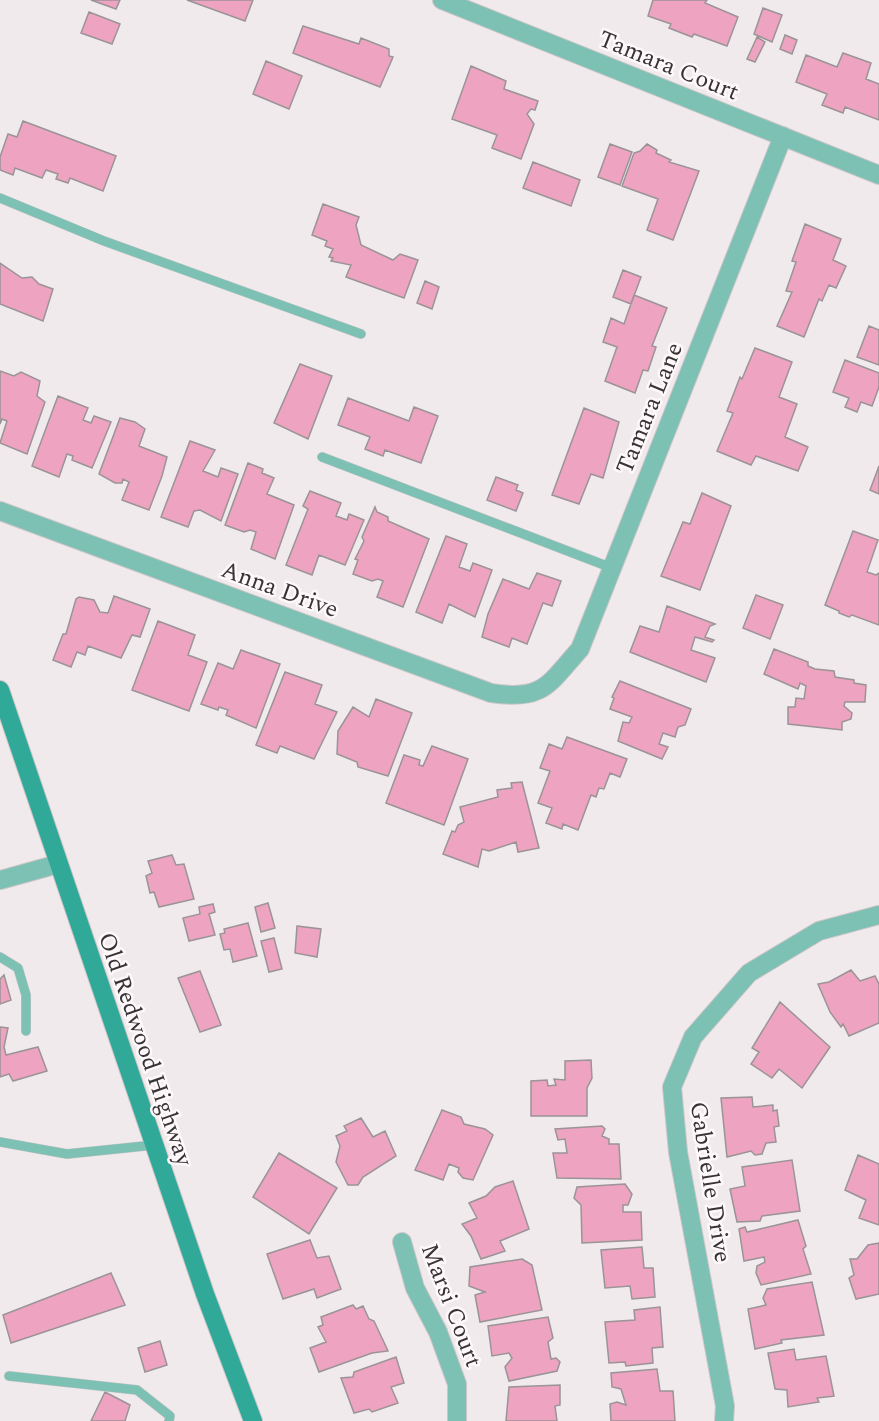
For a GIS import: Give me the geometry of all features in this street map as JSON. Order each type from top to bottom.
[{"type":"main road","name":"Old Redwood Highway","points":[[0,690],[205,1294],[254,1421]]},
{"type":"street","name":"Tamara Court","points":[[442,0],[879,175]]},
{"type":"street","name":"Tamara Lane","points":[[545,688],[580,649],[783,135]]},
{"type":"street","name":"Anna Drive","points":[[0,512],[490,693],[515,697],[545,688]]},
{"type":"street","points":[[0,880],[58,864]]},
{"type":"street","name":"Gabrielle Drive","points":[[724,1421],[725,1406],[678,1152],[672,1087],[693,1037],[749,973],[819,931],[879,915]]},
{"type":"street","name":"Marsi Court","points":[[402,1242],[415,1288],[438,1332],[457,1384],[457,1421]]},
{"type":"lane","points":[[0,198],[104,241],[361,334]]},
{"type":"lane","points":[[322,457],[612,568]]},
{"type":"lane","points":[[0,957],[18,968],[26,994],[26,1031]]},
{"type":"lane","points":[[0,1142],[67,1154],[154,1145]]},
{"type":"lane","points":[[9,1376],[137,1390],[170,1416],[169,1421]]},
{"type":"building","points":[[91,0],[120,0],[116,9]]},
{"type":"building","points":[[187,0],[253,0],[245,21]]},
{"type":"building","points":[[653,0],[707,0],[705,3],[738,17],[727,46],[694,34],[692,37],[669,28],[671,24],[648,16]]},
{"type":"building","points":[[763,8],[782,15],[772,42],[754,34]]},
{"type":"building","points":[[89,12],[120,24],[112,44],[81,33]]},
{"type":"building","points":[[303,26],[359,44],[361,38],[389,49],[389,56],[393,57],[380,87],[293,53]]},
{"type":"building","points":[[785,35],[797,40],[792,54],[780,49]]},
{"type":"building","points":[[757,37],[765,42],[755,62],[747,59]]},
{"type":"building","points":[[843,53],[871,63],[866,79],[879,84],[879,120],[845,107],[843,113],[822,105],[827,94],[796,82],[806,55],[837,67]]},
{"type":"building","points":[[266,61],[302,76],[289,109],[253,94]]},
{"type":"building","points":[[471,66],[506,81],[504,89],[538,101],[535,110],[531,109],[527,114],[534,124],[521,159],[492,148],[497,135],[452,119]]},
{"type":"building","points":[[23,121],[116,156],[103,191],[70,178],[68,183],[56,179],[58,174],[46,170],[42,178],[15,168],[13,175],[0,170],[0,157],[8,134],[17,137]]},
{"type":"building","points":[[610,144],[632,152],[620,185],[598,177]]},
{"type":"building","points":[[647,144],[657,150],[656,153],[671,160],[669,162],[699,171],[673,240],[647,230],[658,199],[622,186],[634,153]]},
{"type":"building","points":[[533,162],[580,180],[571,206],[523,188]]},
{"type":"building","points":[[323,204],[359,217],[356,225],[361,245],[393,260],[400,254],[418,260],[404,298],[346,277],[351,265],[331,261],[333,258],[329,257],[333,249],[325,246],[327,241],[312,235]]},
{"type":"building","points":[[805,224],[841,239],[833,260],[846,266],[836,288],[829,285],[822,301],[819,299],[804,337],[777,326],[792,292],[786,291],[796,262],[792,261]]},
{"type":"building","points":[[0,263],[22,278],[32,277],[39,284],[53,289],[43,321],[0,304]]},
{"type":"building","points":[[623,270],[641,277],[631,304],[613,297]]},
{"type":"building","points":[[425,281],[439,287],[432,309],[417,303]]},
{"type":"building","points":[[634,295],[667,308],[652,346],[656,347],[648,371],[643,370],[635,393],[605,381],[617,347],[603,342],[611,318],[624,324]]},
{"type":"building","points":[[869,326],[879,330],[879,365],[857,357]]},
{"type":"building","points":[[755,348],[792,362],[779,397],[797,404],[785,437],[808,447],[798,471],[756,456],[751,465],[717,451],[733,413],[727,411],[740,377],[742,379]]},
{"type":"building","points":[[845,360],[879,373],[879,387],[872,406],[861,402],[857,412],[845,407],[849,398],[833,392]]},
{"type":"building","points":[[300,364],[332,376],[308,439],[274,423]]},
{"type":"building","points":[[0,371],[14,376],[21,372],[40,381],[37,396],[45,402],[27,454],[0,443],[7,421],[2,419],[0,424]]},
{"type":"building","points":[[58,396],[88,408],[83,420],[91,423],[94,416],[111,422],[92,468],[72,460],[73,456],[67,454],[59,477],[32,466]]},
{"type":"building","points":[[348,398],[409,421],[414,407],[438,416],[421,463],[385,450],[383,456],[365,449],[370,437],[338,425]]},
{"type":"building","points":[[584,408],[619,422],[603,478],[591,474],[579,504],[552,495]]},
{"type":"building","points":[[120,418],[135,422],[145,429],[139,446],[167,457],[149,510],[122,500],[129,482],[123,479],[122,483],[115,483],[99,474]]},
{"type":"building","points":[[190,441],[215,450],[203,471],[218,477],[221,468],[238,474],[221,521],[200,510],[194,511],[188,527],[161,517]]},
{"type":"building","points":[[248,463],[263,469],[262,473],[274,478],[267,494],[294,505],[275,559],[251,549],[256,532],[250,530],[244,532],[225,525]]},
{"type":"building","points":[[879,466],[879,494],[870,490]]},
{"type":"building","points":[[496,477],[518,485],[516,490],[523,493],[516,511],[487,500]]},
{"type":"building","points":[[310,491],[341,503],[336,516],[347,520],[349,514],[364,520],[345,565],[319,555],[312,575],[286,565],[308,509],[303,506]]},
{"type":"building","points":[[702,493],[731,506],[700,590],[661,576],[683,522],[690,524]]},
{"type":"building","points":[[375,507],[377,512],[388,517],[388,521],[429,539],[403,607],[377,597],[383,581],[378,579],[372,581],[353,574],[358,560],[355,559],[364,541],[362,537]]},
{"type":"building","points":[[853,531],[878,540],[867,572],[876,575],[879,573],[879,625],[852,615],[849,617],[825,605]]},
{"type":"building","points":[[446,536],[467,544],[459,567],[470,571],[473,563],[492,570],[475,617],[449,604],[442,623],[416,612]]},
{"type":"building","points":[[537,573],[561,581],[552,606],[543,603],[527,644],[512,638],[509,647],[482,637],[488,614],[503,579],[529,589]]},
{"type":"building","points":[[756,595],[783,605],[770,639],[743,628]]},
{"type":"building","points":[[114,596],[150,609],[140,637],[132,635],[121,658],[88,646],[85,655],[77,652],[71,667],[53,660],[63,634],[66,634],[76,599],[79,597],[94,600],[100,612],[108,613]]},
{"type":"building","points":[[667,606],[715,624],[710,626],[705,637],[714,640],[712,642],[695,637],[691,650],[715,658],[706,682],[630,652],[640,626],[659,632]]},
{"type":"building","points":[[158,621],[195,635],[188,655],[207,662],[189,711],[132,690]]},
{"type":"building","points":[[774,649],[808,662],[808,666],[815,669],[834,671],[835,677],[854,680],[854,683],[866,685],[865,702],[845,702],[844,706],[852,713],[851,719],[842,722],[842,730],[788,724],[788,707],[795,707],[796,698],[804,699],[806,686],[800,683],[798,689],[764,674]]},
{"type":"building","points":[[241,650],[280,664],[256,728],[226,715],[228,710],[219,707],[218,710],[201,704],[218,663],[233,669]]},
{"type":"building","points":[[285,672],[322,685],[315,704],[337,712],[314,759],[280,746],[277,753],[256,745]]},
{"type":"building","points":[[620,681],[691,709],[685,725],[678,727],[675,737],[663,733],[659,744],[668,747],[662,759],[618,741],[623,722],[629,723],[632,717],[610,709],[614,698],[612,697]]},
{"type":"building","points":[[376,699],[412,713],[388,776],[358,767],[357,762],[337,754],[338,731],[353,707],[369,717]]},
{"type":"building","points":[[567,737],[627,759],[620,777],[610,773],[604,789],[599,788],[596,797],[591,795],[578,830],[563,824],[562,829],[546,823],[552,808],[538,803],[550,771],[540,768],[549,744],[562,749]]},
{"type":"building","points":[[432,746],[468,759],[444,825],[386,803],[404,755],[420,760],[419,765],[423,766]]},
{"type":"building","points":[[522,782],[539,848],[518,852],[516,842],[489,851],[482,849],[478,867],[443,854],[452,831],[455,832],[458,825],[464,822],[460,807],[498,797],[497,790],[512,788],[511,783]]},
{"type":"building","points":[[172,855],[176,865],[184,864],[194,899],[159,907],[154,892],[150,893],[146,876],[152,873],[148,861]]},
{"type":"building","points":[[268,903],[275,928],[261,932],[255,907]]},
{"type":"building","points":[[213,904],[215,912],[209,914],[215,935],[189,941],[183,918],[200,914],[199,907]]},
{"type":"building","points":[[248,923],[257,956],[233,962],[230,949],[224,950],[220,934],[225,933],[224,929]]},
{"type":"building","points":[[297,926],[321,929],[317,957],[295,953]]},
{"type":"building","points":[[274,938],[282,969],[269,972],[261,941]]},
{"type":"building","points":[[851,970],[860,981],[875,976],[879,984],[879,1023],[849,1036],[843,1024],[841,1027],[830,1012],[818,984],[829,982]]},
{"type":"building","points":[[200,971],[221,1025],[200,1032],[178,978]]},
{"type":"building","points":[[4,975],[11,1000],[0,1004],[0,979]]},
{"type":"building","points":[[780,1002],[830,1047],[802,1088],[779,1069],[772,1078],[751,1064],[759,1052],[752,1048]]},
{"type":"building","points":[[0,1027],[8,1028],[4,1047],[6,1055],[38,1047],[47,1071],[13,1081],[9,1074],[0,1077]]},
{"type":"building","points":[[591,1060],[592,1078],[587,1088],[587,1116],[531,1116],[531,1081],[547,1080],[548,1086],[556,1085],[554,1079],[565,1080],[565,1061]]},
{"type":"building","points":[[752,1097],[753,1107],[773,1105],[773,1111],[777,1110],[779,1126],[774,1127],[776,1142],[766,1143],[762,1154],[755,1155],[751,1151],[727,1157],[721,1098]]},
{"type":"building","points":[[442,1110],[461,1117],[464,1124],[485,1129],[493,1135],[473,1180],[463,1178],[458,1172],[459,1168],[449,1164],[443,1180],[415,1170]]},
{"type":"building","points":[[361,1118],[373,1137],[385,1131],[396,1156],[363,1177],[358,1185],[348,1185],[336,1162],[340,1146],[336,1136],[347,1131],[344,1126]]},
{"type":"building","points":[[602,1126],[605,1129],[602,1136],[609,1139],[609,1144],[619,1144],[621,1179],[557,1178],[553,1153],[567,1153],[565,1139],[558,1140],[555,1129]]},
{"type":"building","points":[[279,1153],[337,1188],[309,1234],[253,1197]]},
{"type":"building","points":[[858,1155],[879,1164],[879,1225],[859,1218],[866,1200],[845,1190]]},
{"type":"building","points":[[792,1160],[800,1211],[762,1216],[760,1221],[737,1222],[730,1189],[745,1186],[742,1167]]},
{"type":"building","points":[[513,1181],[529,1229],[500,1241],[505,1251],[481,1259],[471,1236],[462,1224],[477,1218],[469,1203],[486,1196],[495,1187]]},
{"type":"building","points":[[625,1184],[632,1194],[628,1205],[623,1205],[623,1212],[641,1212],[642,1240],[582,1243],[581,1205],[574,1198],[577,1187]]},
{"type":"building","points":[[798,1220],[806,1246],[803,1249],[811,1274],[761,1285],[756,1273],[757,1266],[765,1262],[764,1257],[744,1261],[739,1229],[745,1227],[747,1232]]},
{"type":"building","points":[[310,1240],[317,1258],[329,1256],[341,1289],[317,1298],[314,1289],[283,1299],[267,1254]]},
{"type":"building","points":[[879,1243],[879,1294],[856,1299],[849,1278],[854,1275],[850,1259],[857,1259],[868,1245]]},
{"type":"building","points":[[642,1247],[644,1268],[653,1268],[655,1297],[632,1299],[630,1286],[605,1288],[601,1250]]},
{"type":"building","points":[[522,1259],[532,1265],[542,1310],[480,1322],[475,1295],[485,1292],[469,1286],[470,1267]]},
{"type":"building","points":[[111,1273],[125,1305],[11,1343],[3,1315]]},
{"type":"building","points":[[812,1282],[824,1335],[781,1340],[782,1343],[755,1349],[748,1309],[766,1305],[763,1298],[767,1289]]},
{"type":"building","points":[[353,1305],[356,1309],[363,1306],[369,1319],[374,1321],[388,1351],[372,1353],[319,1372],[310,1348],[326,1342],[318,1327],[323,1325],[321,1317]]},
{"type":"building","points":[[660,1307],[663,1347],[652,1348],[653,1363],[626,1366],[625,1362],[609,1363],[605,1322],[635,1320],[634,1310]]},
{"type":"building","points":[[548,1317],[553,1338],[548,1342],[551,1359],[556,1358],[560,1362],[557,1371],[509,1381],[505,1367],[512,1358],[509,1353],[492,1356],[488,1326]]},
{"type":"building","points":[[160,1341],[167,1365],[145,1372],[138,1348]]},
{"type":"building","points":[[794,1349],[796,1360],[826,1356],[834,1396],[817,1398],[819,1402],[788,1407],[787,1390],[775,1389],[768,1353]]},
{"type":"building","points":[[396,1357],[404,1383],[391,1387],[398,1403],[372,1412],[369,1409],[354,1413],[341,1378],[353,1377],[354,1372]]},
{"type":"building","points":[[657,1369],[660,1391],[673,1391],[675,1421],[611,1421],[610,1404],[617,1402],[626,1405],[621,1389],[612,1387],[611,1373]]},
{"type":"building","points":[[560,1385],[560,1405],[555,1406],[557,1421],[506,1421],[509,1387]]},
{"type":"building","points":[[105,1392],[130,1405],[125,1421],[91,1421]]}]
